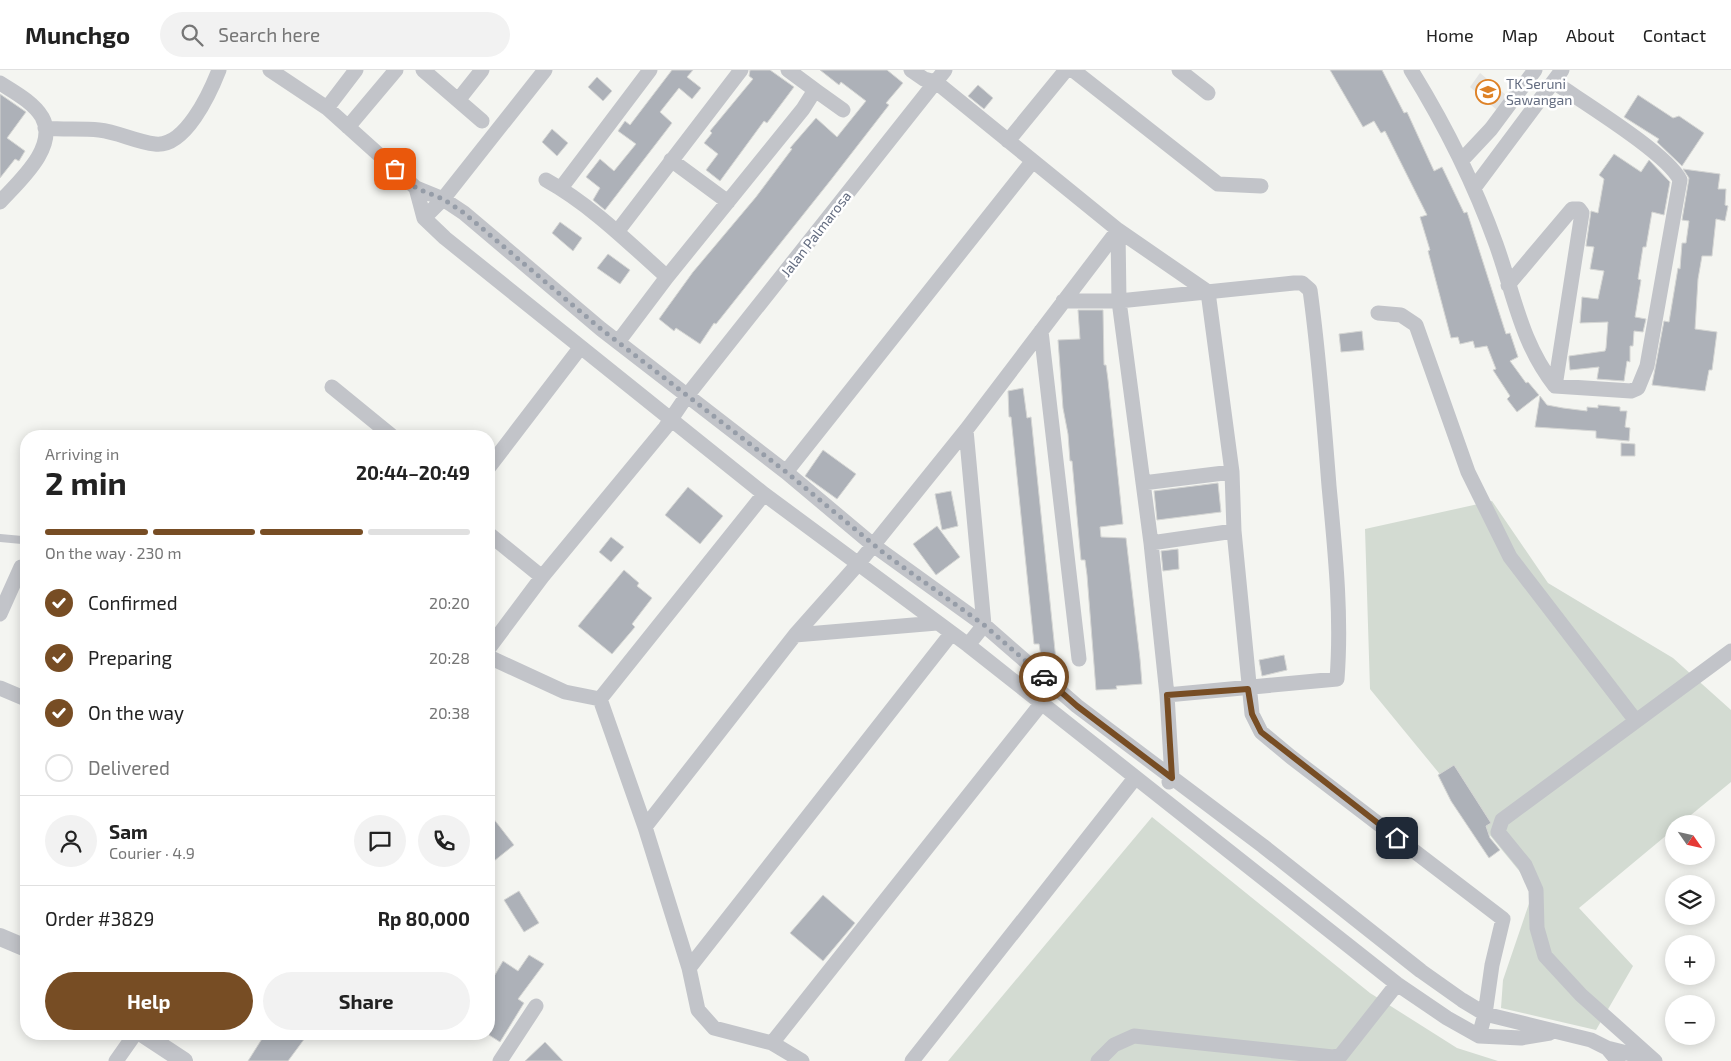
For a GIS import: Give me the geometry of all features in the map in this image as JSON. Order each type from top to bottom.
[{"type":"street","points":[[45,128],[70,131],[98,130],[157,144],[175,140],[186,130],[213,86],[219,70]]},
{"type":"street","points":[[270,70],[327,108],[416,188],[443,199],[464,213],[686,397],[786,472],[873,545],[984,625],[1077,706],[1420,971],[1485,1014],[1591,1040],[1607,1048],[1654,1060]]},
{"type":"street","points":[[327,108],[356,70]]},
{"type":"street","points":[[348,127],[396,70]]},
{"type":"street","points":[[423,70],[459,99],[482,121]]},
{"type":"street","points":[[459,99],[482,70]]},
{"type":"street","points":[[424,218],[443,199],[545,70]]},
{"type":"street","points":[[561,188],[650,70]]},
{"type":"street","points":[[617,232],[741,70]]},
{"type":"street","points":[[788,70],[843,110]]},
{"type":"street","points":[[911,70],[924,78],[937,74],[1032,162],[1118,230],[1208,292],[1232,472],[1234,531],[1248,689],[1252,714],[1261,732],[1503,920],[1492,965],[1485,1014],[1479,1036]]},
{"type":"street","points":[[1008,141],[1066,70]]},
{"type":"street","points":[[1073,70],[1218,184],[1261,186]]},
{"type":"street","points":[[1179,70],[1208,93]]},
{"type":"street","points":[[1461,161],[1491,129],[1535,70]]},
{"type":"street","points":[[1418,73],[1474,188],[1496,245],[1528,345],[1555,386]]},
{"type":"street","name":"Jalan Palmarosa","points":[[495,640],[542,577],[671,419],[686,397],[937,74]]},
{"type":"street","points":[[1474,188],[1558,76],[1669,166],[1678,176],[1681,187],[1672,221],[1647,366],[1638,388],[1613,391],[1555,386]]},
{"type":"street","points":[[0,83],[25,100],[41,117],[45,128],[44,144],[37,158],[0,202]]},
{"type":"street","points":[[618,342],[667,277],[803,109],[815,90]]},
{"type":"street","points":[[671,160],[728,202]]},
{"type":"street","points":[[786,472],[1032,162]]},
{"type":"street","points":[[546,180],[561,188],[617,232],[667,277]]},
{"type":"street","points":[[416,188],[424,218],[445,238],[580,348],[764,494],[968,645],[1397,984],[1447,1018],[1479,1036],[1521,1038],[1557,1031]]},
{"type":"street","points":[[1508,285],[1572,209],[1579,209],[1582,213],[1555,386]]},
{"type":"street","points":[[1118,230],[1119,301],[1151,543],[1167,695],[1172,778],[1160,796]]},
{"type":"street","points":[[645,828],[795,635],[858,564],[966,430],[1118,230]]},
{"type":"street","points":[[1064,302],[1119,301],[1302,283],[1310,290],[1322,396],[1338,583],[1339,652],[1337,679],[1248,689],[1167,695]]},
{"type":"street","points":[[1378,313],[1401,315],[1416,325],[1468,472],[1510,557],[1636,721]]},
{"type":"street","points":[[1042,331],[1079,659]]},
{"type":"street","points":[[495,459],[580,348]]},
{"type":"street","points":[[332,387],[385,430]]},
{"type":"street","points":[[966,430],[984,625],[968,645]]},
{"type":"street","points":[[1142,483],[1232,472]]},
{"type":"street","points":[[600,699],[764,494]]},
{"type":"street","points":[[1151,543],[1234,531]]},
{"type":"street","points":[[495,539],[542,577]]},
{"type":"street","points":[[0,614],[20,569]]},
{"type":"street","points":[[795,635],[937,623]]},
{"type":"street","points":[[689,968],[951,634]]},
{"type":"street","points":[[1654,1060],[1582,995],[1545,956],[1537,928],[1536,890],[1525,865],[1498,832],[1502,820],[1731,651]]},
{"type":"street","points":[[495,660],[565,692],[600,699]]},
{"type":"street","points":[[0,688],[20,696]]},
{"type":"street","points":[[600,699],[645,828],[689,968],[698,1010],[704,1020],[714,1028],[772,1043],[802,1061]]},
{"type":"street","points":[[772,1043],[1041,704]]},
{"type":"street","points":[[912,1061],[1135,778]]},
{"type":"street","points":[[0,937],[20,945]]},
{"type":"street","points":[[1098,1061],[1114,1046],[1134,1036],[1334,1057],[1341,1055],[1397,984]]},
{"type":"street","points":[[500,1061],[536,1006]]},
{"type":"street","points":[[116,1061],[131,1040]]},
{"type":"street","points":[[152,1040],[184,1061]]},
{"type":"street","points":[[1607,1048],[1618,1061]]},
{"type":"lane","points":[[0,538],[20,540]]},
{"type":"shaded area","name":"TK Seruni Sawangan","points":[[1480,73],[1507,96],[1497,110],[1470,87]]},
{"type":"shaded area","points":[[1492,501],[1548,583],[1673,658],[1731,710],[1731,782],[1691,815],[1665,815],[1665,836],[1579,908],[1633,966],[1596,1030],[1501,1008],[1503,980],[1534,889],[1370,689],[1365,529]]},
{"type":"shaded area","points":[[1152,817],[1370,993],[1457,1048],[1498,1061],[948,1061]]},
{"type":"building","points":[[672,70],[693,70],[687,77],[701,88],[692,99],[679,88],[660,112],[672,123],[605,210],[593,200],[600,188],[586,177],[600,159],[614,171],[636,144],[618,131],[625,121],[630,125]]},
{"type":"building","points":[[750,70],[770,70],[794,87],[767,123],[764,121],[720,181],[706,170],[718,154],[704,143],[712,133],[710,131],[753,79],[749,76]]},
{"type":"building","points":[[820,70],[887,70],[903,83],[886,103],[889,105],[830,181],[716,324],[714,323],[700,344],[676,328],[674,331],[659,319],[693,272],[756,197],[792,149],[790,148],[816,118],[837,137],[866,101],[841,82],[839,85]]},
{"type":"building","points":[[1330,70],[1382,70],[1404,113],[1407,112],[1434,171],[1442,167],[1464,213],[1467,212],[1506,334],[1510,333],[1518,357],[1510,361],[1526,383],[1528,382],[1539,395],[1517,412],[1507,399],[1510,396],[1493,370],[1496,369],[1487,346],[1475,348],[1473,341],[1460,344],[1458,337],[1451,338],[1420,217],[1427,215],[1385,131],[1381,133],[1374,121],[1363,127]]},
{"type":"building","points":[[597,77],[612,91],[603,101],[588,87]]},
{"type":"building","points":[[978,85],[993,98],[984,109],[968,96]]},
{"type":"building","points":[[0,94],[26,112],[7,138],[25,151],[19,161],[15,159],[0,178]]},
{"type":"building","points":[[1638,95],[1673,118],[1679,116],[1704,133],[1682,166],[1657,142],[1659,139],[1624,117]]},
{"type":"building","points":[[552,129],[568,143],[557,156],[542,142]]},
{"type":"building","points":[[1614,154],[1641,172],[1649,160],[1670,182],[1664,215],[1652,212],[1646,247],[1643,247],[1638,279],[1641,280],[1635,317],[1646,319],[1643,332],[1634,331],[1633,346],[1630,346],[1630,362],[1627,361],[1624,381],[1597,379],[1599,367],[1570,370],[1569,359],[1569,356],[1605,351],[1606,348],[1608,322],[1580,323],[1582,297],[1598,299],[1604,271],[1590,269],[1594,247],[1586,246],[1591,211],[1598,213],[1604,179],[1599,175]]},
{"type":"building","points":[[1683,169],[1720,174],[1718,189],[1726,189],[1725,205],[1728,206],[1725,221],[1716,219],[1712,256],[1702,256],[1698,279],[1695,329],[1717,332],[1712,370],[1709,370],[1705,391],[1652,385],[1664,321],[1669,322],[1678,268],[1680,269],[1682,243],[1686,243],[1689,221],[1682,220],[1689,178]]},
{"type":"building","points":[[560,222],[582,238],[573,251],[552,233]]},
{"type":"building","points":[[608,254],[630,270],[620,284],[597,268]]},
{"type":"building","points":[[1078,310],[1103,310],[1104,365],[1106,365],[1108,380],[1123,524],[1100,527],[1101,537],[1126,538],[1140,659],[1142,684],[1116,686],[1117,689],[1096,690],[1087,575],[1085,560],[1081,560],[1072,461],[1070,461],[1068,434],[1063,408],[1058,340],[1080,339]]},
{"type":"building","points":[[1362,331],[1364,350],[1341,352],[1339,334]]},
{"type":"building","points":[[1023,388],[1027,418],[1031,417],[1057,670],[1051,671],[1042,663],[1039,644],[1034,644],[1011,417],[1009,417],[1008,391]]},
{"type":"building","points":[[1540,396],[1547,405],[1563,408],[1587,411],[1587,407],[1598,408],[1598,405],[1620,407],[1620,411],[1627,411],[1625,427],[1630,428],[1629,441],[1596,438],[1596,431],[1535,427]]},
{"type":"building","points":[[1621,443],[1635,444],[1635,456],[1621,456]]},
{"type":"building","points":[[823,450],[856,474],[837,499],[805,476]]},
{"type":"building","points":[[1218,483],[1221,512],[1157,520],[1154,491]]},
{"type":"building","points":[[688,487],[723,516],[700,544],[665,515]]},
{"type":"building","points":[[951,491],[958,526],[942,530],[935,494]]},
{"type":"building","points":[[937,526],[960,557],[936,575],[913,544]]},
{"type":"building","points":[[611,537],[624,547],[611,562],[599,552]]},
{"type":"building","points":[[1178,549],[1179,569],[1163,571],[1161,551]]},
{"type":"building","points":[[624,570],[639,583],[637,586],[652,598],[632,624],[635,627],[612,654],[578,626]]},
{"type":"building","points":[[1284,655],[1287,670],[1262,676],[1259,660]]},
{"type":"building","points":[[1454,765],[1491,823],[1486,826],[1490,838],[1500,850],[1489,858],[1451,801],[1438,775]]},
{"type":"building","points":[[495,821],[514,845],[495,860]]},
{"type":"building","points":[[519,891],[539,923],[524,932],[504,900]]},
{"type":"building","points":[[823,895],[855,923],[823,961],[790,933]]},
{"type":"building","points":[[529,955],[544,964],[518,999],[524,1003],[500,1042],[495,1039],[495,975],[503,961],[518,971]]},
{"type":"building","points":[[261,1040],[304,1040],[288,1061],[248,1061]]},
{"type":"building","points":[[545,1042],[563,1061],[525,1061]]},
{"type":"way so far","points":[[395,169],[416,188],[443,199],[464,213],[601,329],[686,397],[786,472],[909,573],[984,625],[1044,677]]},
{"type":"place","name":"TK Seruni Sawangan","points":[[1488,92]]},
{"type":"route","points":[[1044,677],[1077,706],[1172,778],[1167,695],[1248,689],[1252,714],[1261,732],[1397,838]]}]
